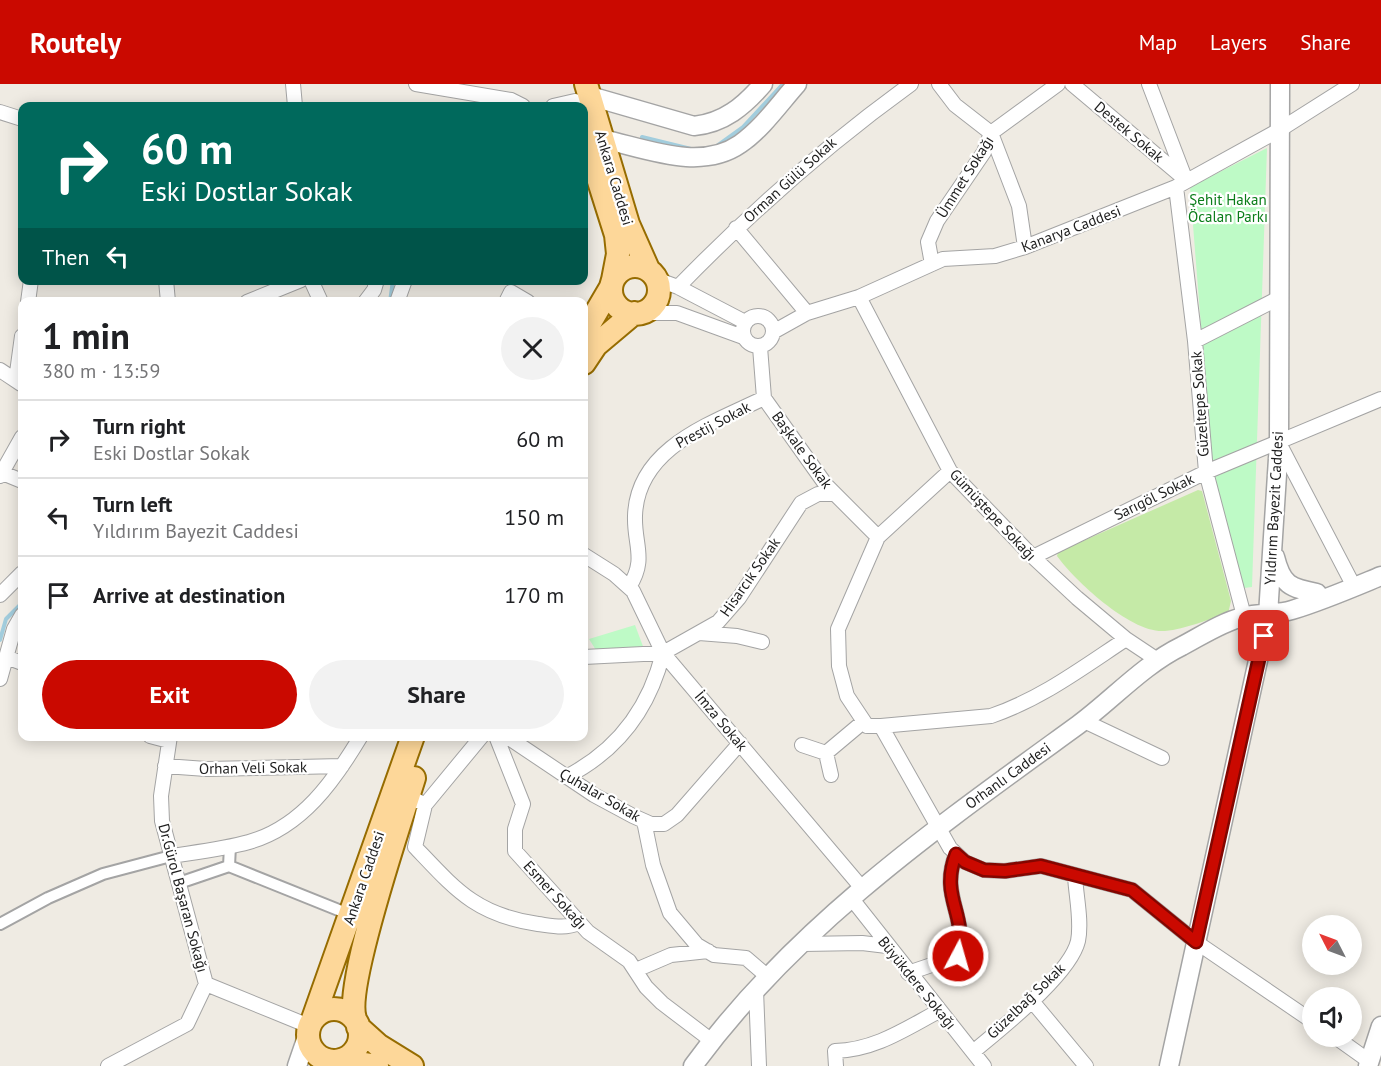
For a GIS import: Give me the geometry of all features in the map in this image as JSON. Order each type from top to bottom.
[{"type":"main road","name":"Ankara Caddesi","points":[[590,144],[652,274]]},
{"type":"main road","name":"Ankara Caddesi","points":[[588,325],[612,283],[618,254],[590,144]]},
{"type":"main road","points":[[588,357],[596,345],[637,313],[654,305],[658,298],[659,290],[652,274],[633,266],[618,273],[612,283],[614,301],[619,308],[637,313]]},
{"type":"main road","name":"Ankara Caddesi","points":[[310,1026],[411,741]]},
{"type":"main road","name":"Ankara Caddesi","points":[[356,1023],[351,1009],[356,973],[405,845],[417,800],[428,741]]},
{"type":"main road","points":[[377,1066],[334,1062],[318,1056],[309,1042],[310,1026],[326,1010],[334,1009],[349,1014],[378,1045],[412,1066]]},
{"type":"main road","points":[[334,1062],[355,1050],[360,1035],[356,1023]]},
{"type":"street","points":[[293,84],[295,102]]},
{"type":"street","points":[[416,84],[515,102]]},
{"type":"street","points":[[578,93],[694,126],[710,124],[727,118],[763,84]]},
{"type":"street","points":[[590,144],[682,157],[697,157],[727,151],[753,132],[797,84]]},
{"type":"street","name":"Orman Gülü Sokak","points":[[678,286],[735,228],[842,134],[911,84]]},
{"type":"street","points":[[939,84],[955,105],[991,133],[1019,206],[1026,247]]},
{"type":"street","name":"Ümmet Sokağı","points":[[932,264],[928,242],[937,221],[984,152],[991,133],[1058,84]]},
{"type":"street","name":"Destek Sokak","points":[[1072,84],[1181,184]]},
{"type":"street","name":"Güzeltepe Sokak","points":[[1149,84],[1181,184],[1206,472],[1244,616]]},
{"type":"street","name":"Yıldırım Bayezit Caddesi","points":[[1169,1066],[1268,615],[1279,443],[1280,84]]},
{"type":"street","name":"Kanarya Caddesi","points":[[773,332],[807,313],[860,297],[943,259],[995,256],[1026,247],[1181,184],[1281,129],[1352,84]]},
{"type":"street","points":[[0,112],[18,117]]},
{"type":"street","points":[[735,228],[807,313]]},
{"type":"street","points":[[652,274],[745,322]]},
{"type":"street","points":[[259,297],[289,285]]},
{"type":"street","points":[[509,297],[512,292],[520,297]]},
{"type":"street","name":"Gümüştepe Sokağı","points":[[860,297],[950,471],[1033,557],[1126,639],[1159,660]]},
{"type":"street","points":[[1196,341],[1279,298]]},
{"type":"street","points":[[637,313],[677,313],[743,337],[749,344],[760,347],[770,341],[773,332],[770,322],[763,317],[753,316],[745,322],[743,337]]},
{"type":"street","name":"Başkale Sokak","points":[[760,347],[764,398],[835,494],[878,537]]},
{"type":"street","points":[[0,370],[18,381]]},
{"type":"street","name":"Prestij Sokak","points":[[629,587],[634,579],[640,555],[635,525],[636,504],[652,468],[669,448],[689,434],[764,398]]},
{"type":"street","name":"Sarıgöl Sokak","points":[[1033,557],[1206,472],[1381,399]]},
{"type":"street","points":[[1279,443],[1350,579]]},
{"type":"street","points":[[18,444],[1,474],[18,480]]},
{"type":"street","points":[[950,471],[878,537],[838,629],[839,666],[847,696],[867,726],[991,716],[1048,692],[1126,639]]},
{"type":"street","name":"Hisarcık Sokak","points":[[588,657],[663,653],[718,622],[739,598],[801,503],[818,494],[835,494]]},
{"type":"street","points":[[1272,548],[1279,573],[1286,582],[1295,589],[1317,593]]},
{"type":"street","name":"İmza Sokak","points":[[588,558],[614,574],[629,587],[644,610],[663,653],[740,743],[857,894]]},
{"type":"street","points":[[1268,615],[1287,603],[1350,579],[1381,562]]},
{"type":"street","name":"Orhanlı Caddesi","points":[[693,1066],[762,983],[857,894],[938,828],[1084,721],[1159,660],[1179,647],[1244,616],[1268,615],[1291,610],[1381,576]]},
{"type":"street","points":[[0,595],[12,577]]},
{"type":"street","points":[[0,679],[18,622]]},
{"type":"street","points":[[699,633],[737,636],[762,642]]},
{"type":"street","points":[[566,777],[603,753],[637,716],[647,702],[663,653]]},
{"type":"street","points":[[6,657],[18,662]]},
{"type":"street","points":[[1084,721],[1162,758]]},
{"type":"street","points":[[826,753],[863,722]]},
{"type":"street","points":[[880,726],[938,828],[956,854],[965,862],[984,870],[1005,871],[1041,866],[1132,890],[1196,942],[1302,1015]]},
{"type":"street","name":"Dr.Gürol Başaran Sokağı","points":[[169,741],[161,796],[162,821],[206,984],[310,1026]]},
{"type":"street","points":[[0,924],[48,898],[103,874],[171,856],[250,842],[294,821],[309,809],[358,741]]},
{"type":"street","points":[[417,800],[477,741]]},
{"type":"street","name":"Esmer Sokağı","points":[[498,741],[523,804],[515,829],[515,851],[579,923],[629,961],[646,987],[710,1043]]},
{"type":"street","name":"Çuhalar Sokak","points":[[513,741],[566,777],[644,821],[664,824],[677,815],[740,743]]},
{"type":"street","points":[[802,745],[826,753]]},
{"type":"street","points":[[826,753],[831,775]]},
{"type":"street","name":"Orhan Veli Sokak","points":[[165,766],[206,769],[342,766]]},
{"type":"street","points":[[644,821],[653,865],[670,913],[697,945],[714,955],[746,958],[762,983],[759,1066]]},
{"type":"street","points":[[405,845],[472,903],[494,915],[566,928],[579,923]]},
{"type":"street","points":[[229,866],[230,846]]},
{"type":"street","points":[[908,973],[958,956],[962,940],[961,927],[949,883],[950,871],[956,854]]},
{"type":"street","points":[[179,883],[229,866],[351,915]]},
{"type":"street","name":"Güzelbağ Sokak","points":[[973,1052],[1032,1001],[1066,965],[1078,942],[1075,876]]},
{"type":"street","name":"Büyükdere Sokağı","points":[[857,894],[887,945],[984,1066]]},
{"type":"street","points":[[803,944],[887,945]]},
{"type":"street","points":[[636,970],[671,955],[708,951]]},
{"type":"street","points":[[108,1066],[187,1024],[206,984]]},
{"type":"street","points":[[1032,1001],[1086,1066]]},
{"type":"street","points":[[836,1066],[835,1051],[857,1050],[880,1043],[939,1011]]},
{"type":"street","points":[[297,1066],[310,1026]]},
{"type":"street","points":[[1348,1047],[1369,1063],[1381,1026]]},
{"type":"street","points":[[1161,1066],[1178,1028]]},
{"type":"street","points":[[701,1066],[710,1043]]},
{"type":"green space","name":"Şehit Hakan Öcalan Parkı","points":[[1267,148],[1252,587],[1244,588],[1213,478],[1190,187]]},
{"type":"green space","points":[[1198,490],[1202,491],[1231,601],[1228,614],[1173,630],[1152,630],[1137,624],[1105,604],[1065,567],[1057,556],[1058,552]]},
{"type":"green space","points":[[635,625],[644,649],[599,655],[589,639]]},
{"type":"waterway","points":[[718,145],[743,127],[783,84]]},
{"type":"waterway","points":[[642,137],[691,149]]},
{"type":"waterway","points":[[391,297],[392,285]]},
{"type":"waterway","points":[[0,640],[6,619],[18,607]]},
{"type":"route","points":[[958,956],[962,940],[961,927],[949,883],[950,871],[956,854],[965,862],[984,870],[1005,871],[1041,866],[1132,890],[1196,942],[1264,636]]}]
